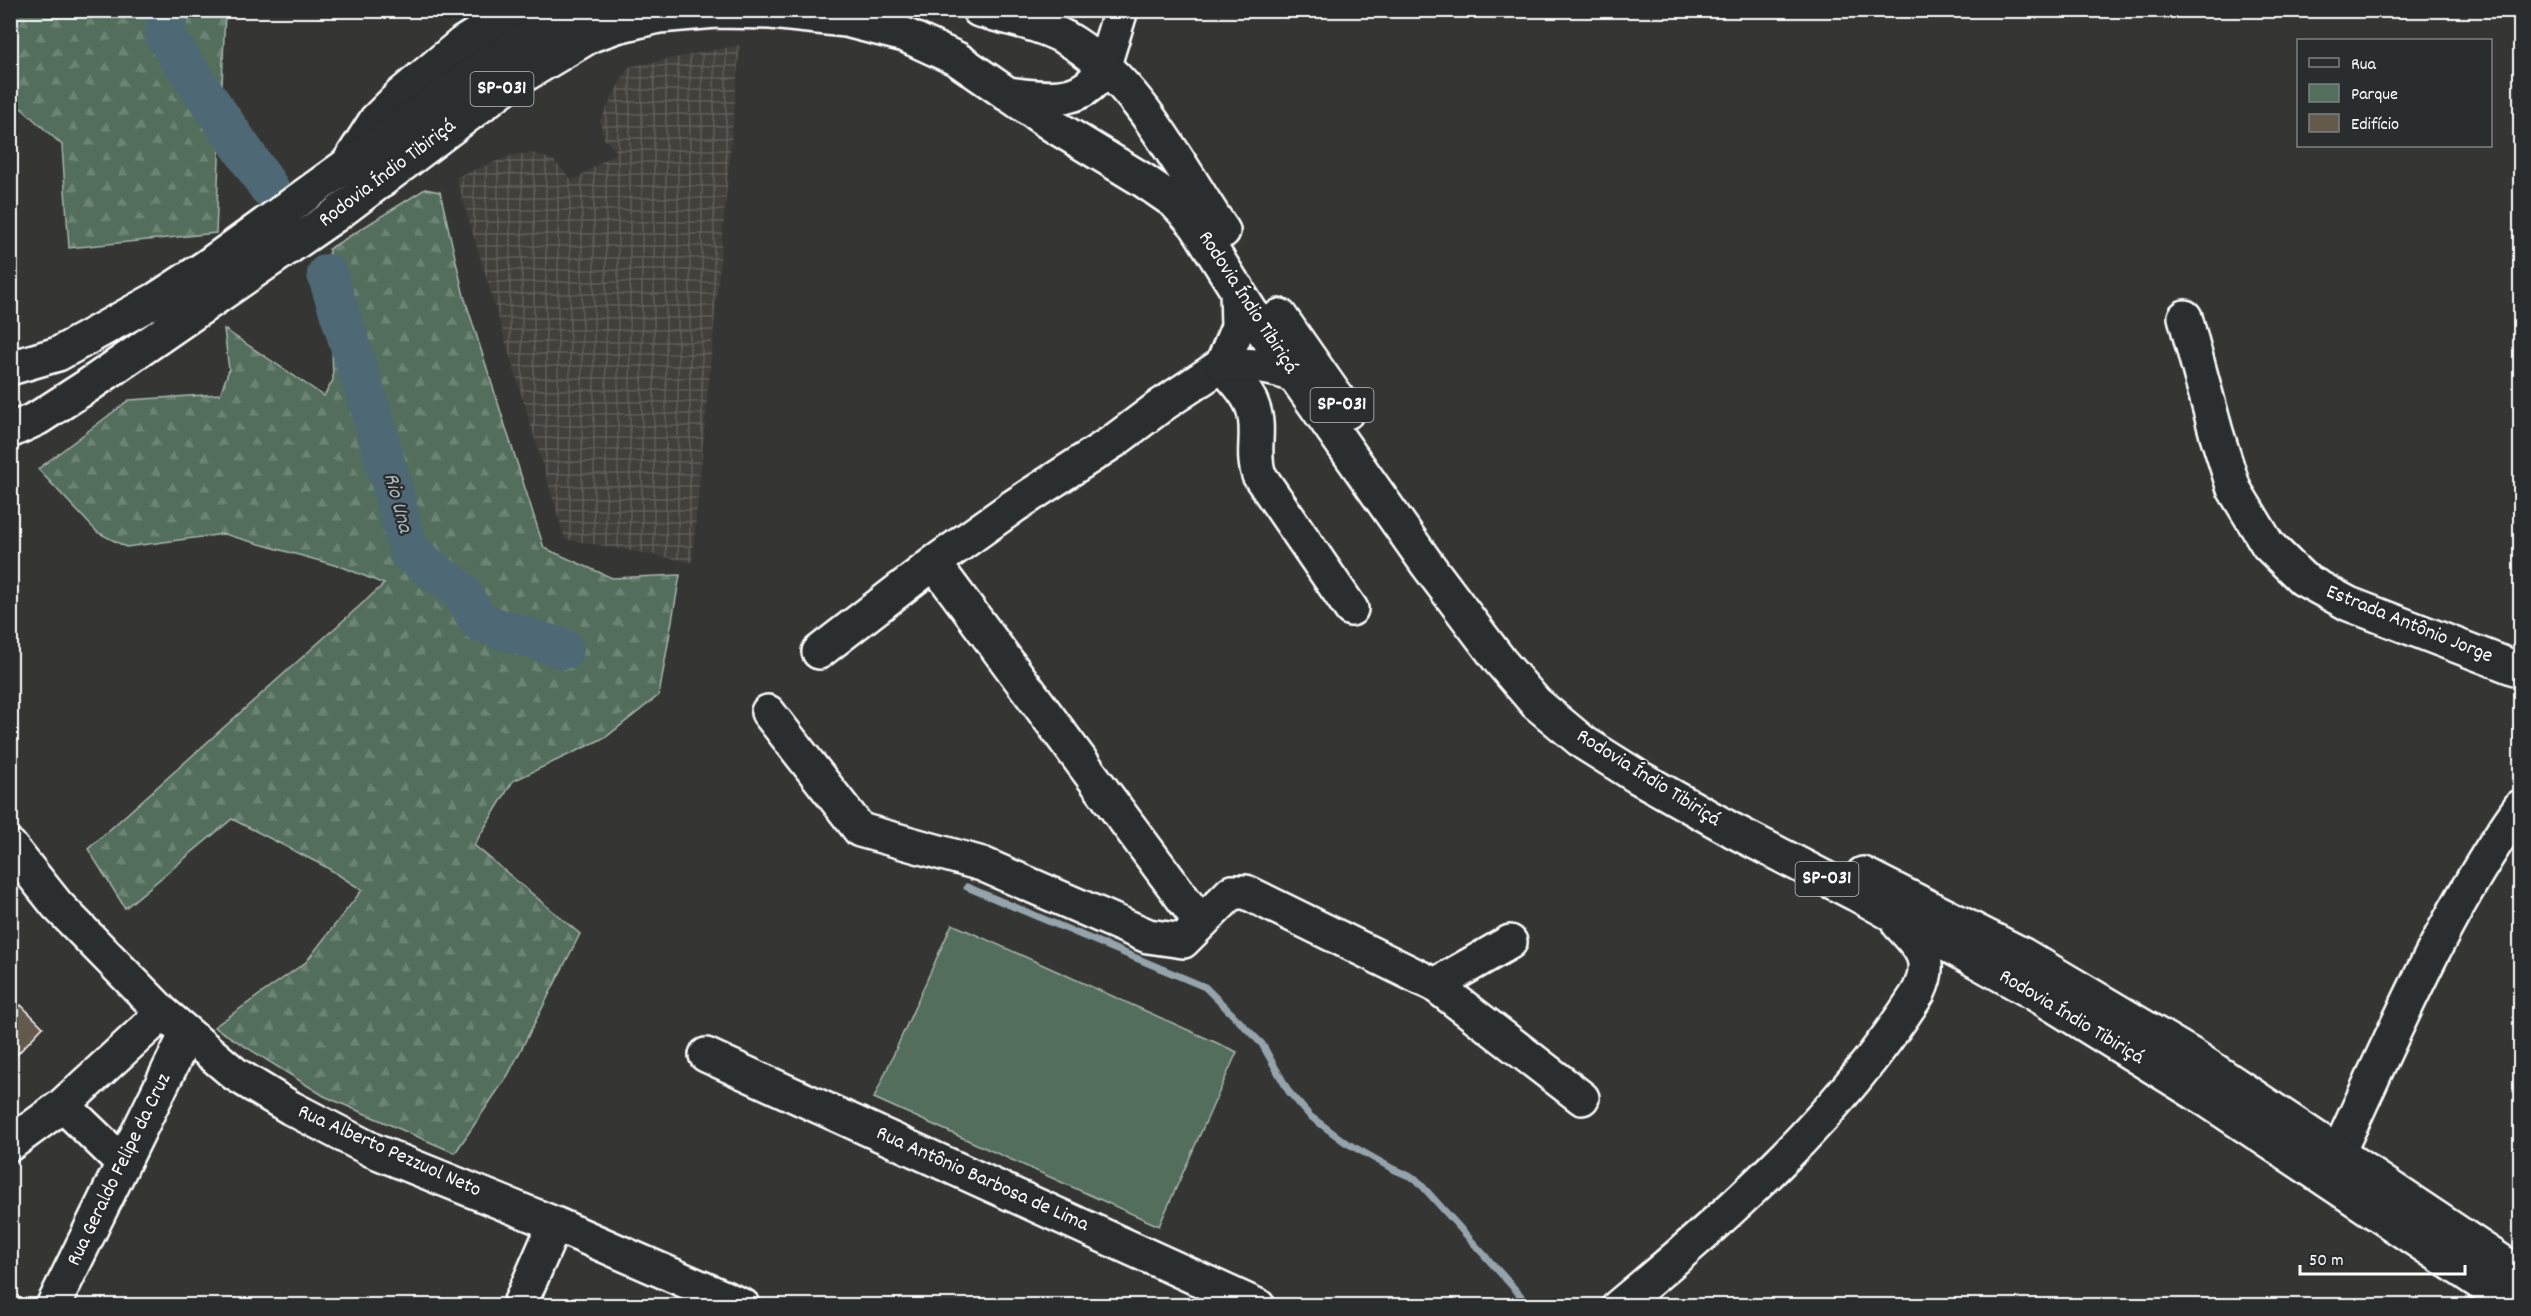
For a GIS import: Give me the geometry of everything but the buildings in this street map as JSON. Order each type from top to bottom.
[{"type":"main road","points":[[348,164],[376,120],[401,94],[463,43],[516,10]]},
{"type":"main road","name":"Rodovia Índio Tibiriçá","points":[[10,368],[58,354],[157,299],[473,74],[531,36],[582,10]]},
{"type":"main road","points":[[991,13],[1043,10]]},
{"type":"main road","points":[[1006,94],[1050,98],[1069,96],[1085,90],[1099,77],[1121,10]]},
{"type":"main road","name":"Rodovia Índio Tibiriçá","points":[[10,431],[38,418],[86,387],[315,229],[509,84],[572,45],[617,26],[659,16],[716,11],[771,12],[846,20],[905,35],[957,59],[1006,94],[1175,202],[1197,225],[1292,375],[1427,564],[1500,661],[1536,703],[1584,742],[1638,777],[1732,830],[1856,894],[2034,993],[2207,1100],[2515,1305]]},
{"type":"main road","name":"Rodovia Índio Tibiriçá","points":[[991,13],[1072,42],[1104,65],[1136,100],[1283,321],[1473,593],[1535,673],[1580,714],[1626,748],[1762,822],[2023,955],[2193,1056],[2520,1274]]},
{"type":"main road","points":[[819,652],[934,563],[1222,365],[1238,327],[1237,288]]},
{"type":"main road","name":"Estrada Antônio Jorge","points":[[2185,317],[2234,489],[2268,545],[2303,579],[2349,604],[2520,670]]},
{"type":"main road","points":[[1222,365],[1258,365],[1275,368],[1292,375]]},
{"type":"main road","points":[[1222,365],[1253,408],[1256,430],[1254,453],[1259,475],[1351,609]]},
{"type":"main road","points":[[934,563],[1201,923]]},
{"type":"main road","points":[[768,712],[860,830],[982,864],[1148,936],[1183,941],[1232,892],[1246,892],[1435,985],[1582,1098]]},
{"type":"main road","points":[[2338,1153],[2457,908],[2520,807]]},
{"type":"main road","name":"Rua Alberto Pezzuol Neto","points":[[10,846],[57,905],[175,1024],[235,1074],[291,1108],[372,1150],[555,1224],[743,1305]]},
{"type":"main road","points":[[1619,1305],[1704,1234],[1799,1144],[1857,1078],[1897,1026],[1918,993],[1926,978],[1927,967],[1917,943],[1898,922],[1856,894]]},
{"type":"main road","points":[[1435,985],[1510,942]]},
{"type":"main road","points":[[1918,993],[1945,979],[1961,975],[1976,976],[2034,993]]},
{"type":"main road","points":[[10,1144],[175,1024]]},
{"type":"main road","name":"Rua Geraldo Felipe da Cruz","points":[[53,1305],[122,1162],[175,1024]]},
{"type":"main road","name":"Rua Antônio Barbosa de Lima","points":[[706,1055],[1258,1305]]},
{"type":"main road","points":[[63,1105],[122,1162]]},
{"type":"main road","points":[[519,1305],[555,1224]]},
{"type":"shaded area","points":[[740,45],[692,562],[565,539],[456,177],[513,155],[532,153],[553,160],[573,181],[617,152],[604,138],[600,121],[628,67]]},
{"type":"green space","points":[[11,10],[225,11],[216,233],[69,248],[62,145],[11,99]]},
{"type":"green space","points":[[425,189],[440,192],[464,296],[544,548],[612,578],[680,575],[659,695],[606,737],[513,781],[474,845],[580,934],[508,1075],[455,1153],[324,1096],[214,1027],[306,962],[362,890],[326,867],[232,819],[125,908],[88,849],[384,584],[345,568],[224,534],[126,547],[97,532],[38,469],[129,400],[220,394],[229,370],[224,329],[324,396],[333,380],[329,249]]},
{"type":"green space","points":[[952,924],[1237,1052],[1159,1226],[874,1098]]},
{"type":"waterway","name":"Rio Una","points":[[169,10],[165,36],[269,188]]},
{"type":"waterway","name":"Rio Una","points":[[327,274],[375,423],[409,552],[461,591],[479,622],[564,649]]},
{"type":"waterway","points":[[967,887],[1205,987],[1262,1044],[1289,1092],[1310,1116],[1345,1142],[1416,1179],[1530,1306]]}]
